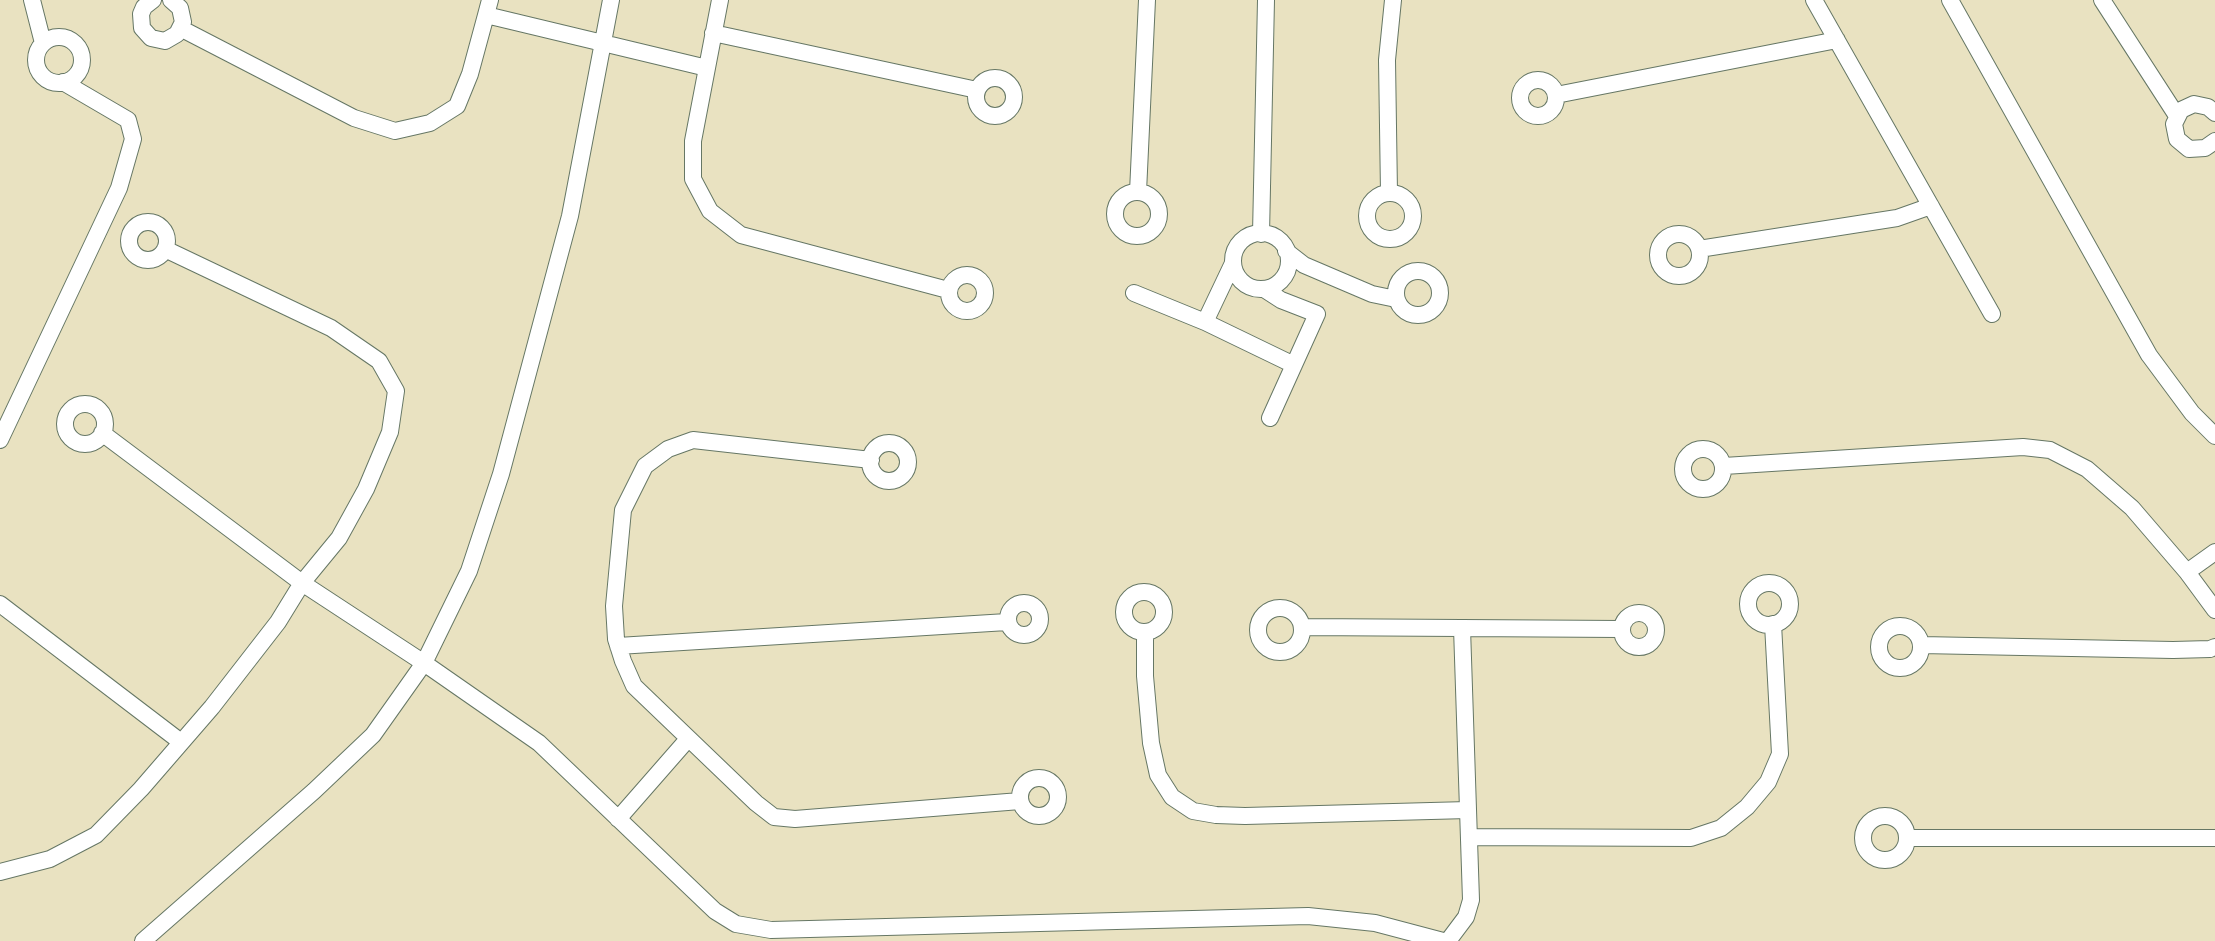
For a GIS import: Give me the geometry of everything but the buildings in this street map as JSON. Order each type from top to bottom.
[{"type":"street","points":[[32,0],[43,43]]},
{"type":"street","points":[[153,0],[144,7],[141,14],[142,28],[146,33],[158,41],[165,41],[172,38],[182,29],[183,15],[180,8],[171,0]]},
{"type":"street","points":[[143,941],[314,791],[373,735],[424,663],[469,571],[501,474],[570,216],[611,0]]},
{"type":"street","points":[[720,0],[693,141],[693,179],[710,211],[741,235],[948,290]]},
{"type":"street","points":[[1138,192],[1147,0]]},
{"type":"street","points":[[1261,234],[1266,0]]},
{"type":"street","points":[[1389,192],[1386,60],[1393,0]]},
{"type":"street","points":[[1814,0],[1992,314]]},
{"type":"street","points":[[1950,0],[2149,355],[2192,413],[2215,436]]},
{"type":"street","points":[[2102,0],[2177,116]]},
{"type":"street","points":[[182,29],[354,118],[396,131],[430,123],[458,106],[470,74],[488,8],[603,43],[707,68]]},
{"type":"street","points":[[713,33],[977,90]]},
{"type":"street","points":[[0,440],[119,188],[133,140],[128,120],[63,82],[49,80],[38,70],[36,56],[43,43],[57,37],[65,37],[72,40],[81,53],[80,68],[76,75],[63,82]]},
{"type":"street","points":[[1556,95],[1837,40]]},
{"type":"street","points":[[2215,113],[2208,107],[2194,104],[2181,110],[2177,116],[2174,132],[2183,145],[2197,150],[2205,148],[2215,141]]},
{"type":"street","points":[[1699,249],[1897,218],[1931,206]]},
{"type":"street","points":[[1205,322],[1233,263],[1234,254],[1244,239],[1261,234],[1278,240],[1293,260],[1372,294],[1396,299]]},
{"type":"street","points":[[0,872],[50,859],[96,835],[141,789],[212,707],[278,622],[302,583],[339,538],[366,489],[390,432],[396,391],[379,361],[331,328],[165,249]]},
{"type":"street","points":[[1281,300],[1281,281],[1293,260]]},
{"type":"street","points":[[1233,263],[1240,280],[1247,286],[1264,289],[1281,300],[1317,314],[1270,418]]},
{"type":"street","points":[[1222,286],[1240,280]]},
{"type":"street","points":[[1264,289],[1281,281]]},
{"type":"street","points":[[1134,293],[1205,322],[1294,364]]},
{"type":"street","points":[[102,433],[302,583],[424,663],[539,743],[716,911],[736,924],[771,930],[1308,916],[1375,923],[1443,941]]},
{"type":"street","points":[[870,460],[692,440],[668,450],[645,466],[623,510],[614,606],[618,646],[634,686],[756,803],[774,817],[795,819],[1020,801]]},
{"type":"street","points":[[1724,466],[2023,447],[2050,450],[2087,469],[2132,508],[2188,572],[2215,610]]},
{"type":"street","points":[[2188,572],[2215,552]]},
{"type":"street","points":[[0,604],[181,742]]},
{"type":"street","points":[[618,646],[1007,622]]},
{"type":"street","points":[[1469,837],[1691,838],[1721,828],[1747,807],[1768,782],[1780,754],[1773,624]]},
{"type":"street","points":[[1302,627],[1622,629]]},
{"type":"street","points":[[1448,941],[1466,917],[1471,900],[1462,628]]},
{"type":"street","points":[[1145,632],[1150,735],[1158,775],[1172,797],[1193,811],[1216,815],[1245,816],[1468,810]]},
{"type":"street","points":[[1921,645],[2173,650],[2215,647]]},
{"type":"street","points":[[618,819],[688,739]]},
{"type":"street","points":[[1907,838],[2215,838]]}]
